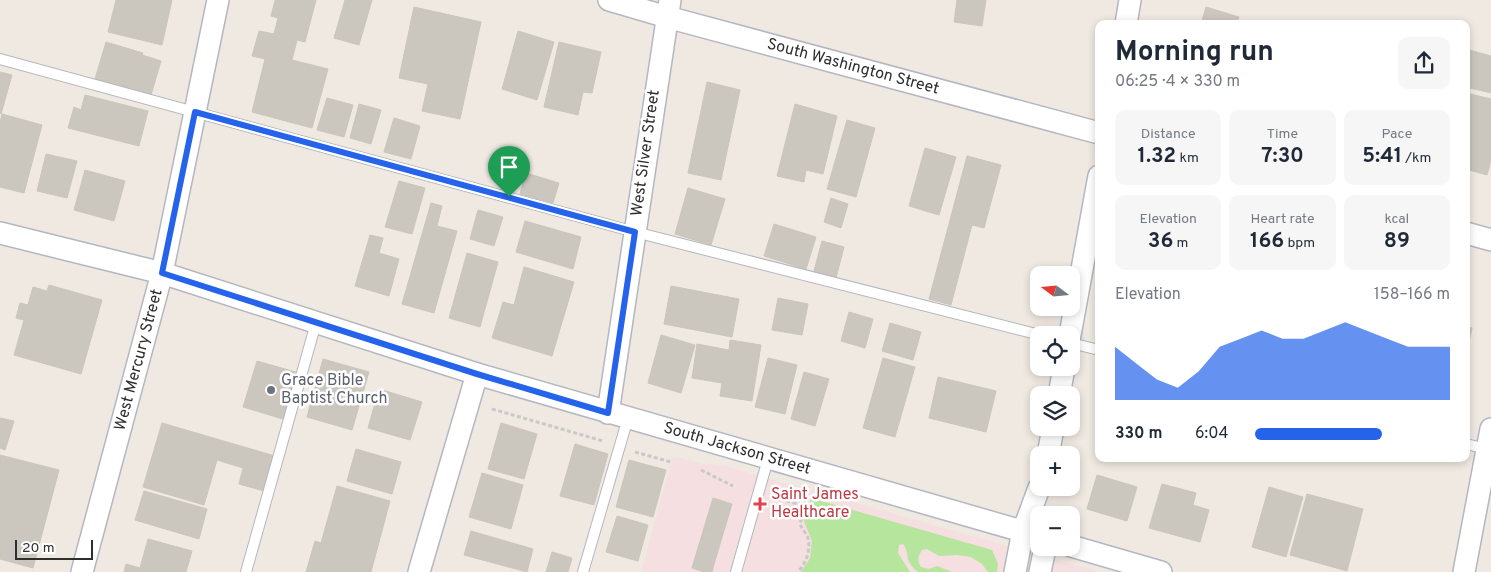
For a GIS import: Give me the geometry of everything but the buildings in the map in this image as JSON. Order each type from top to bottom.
[{"type":"street","name":"West Mercury Street","points":[[82,572],[162,273],[218,0]]},
{"type":"street","name":"South Washington Street","points":[[608,0],[668,9],[1095,132]]},
{"type":"street","points":[[1127,20],[1130,0]]},
{"type":"street","name":"West Silver Street","points":[[618,416],[635,232],[668,9]]},
{"type":"street","points":[[1072,326],[1095,198]]},
{"type":"street","points":[[1470,234],[1491,240]]},
{"type":"street","points":[[1,237],[162,273],[477,374],[618,416]]},
{"type":"street","points":[[419,572],[477,374]]},
{"type":"street","name":"South Jackson Street","points":[[618,416],[1030,533]]},
{"type":"street","points":[[1464,572],[1489,439]]},
{"type":"street","points":[[1015,572],[1030,535]]},
{"type":"street","points":[[1080,549],[1161,572]]},
{"type":"street","points":[[1040,572],[1043,556]]},
{"type":"lane","points":[[0,59],[635,232],[1030,332]]},
{"type":"lane","points":[[246,572],[316,322]]},
{"type":"lane","points":[[1080,345],[1095,349]]},
{"type":"lane","points":[[584,572],[620,446],[618,416]]},
{"type":"lane","points":[[1470,443],[1489,439]]},
{"type":"lane","points":[[736,572],[768,459]]},
{"type":"path","points":[[491,408],[671,462]]},
{"type":"path","points":[[701,470],[734,486]]},
{"type":"path","points":[[780,499],[805,506],[800,524],[809,540],[809,547],[803,566],[798,572]]},
{"type":"shaded area","name":"Saint James Healthcare","points":[[673,456],[706,465],[725,466],[1030,552],[1030,556],[1043,556],[1099,572],[641,572]]},
{"type":"green space","points":[[811,498],[992,550],[998,564],[997,572],[988,572],[982,564],[971,557],[957,555],[939,556],[927,549],[922,550],[919,556],[921,567],[929,569],[937,566],[952,572],[918,572],[910,564],[903,544],[899,545],[898,553],[910,572],[801,572],[810,558],[812,541],[804,521]]},
{"type":"place","name":"Grace Bible Baptist Church","points":[[271,390]]},
{"type":"place","name":"Saint James Healthcare","points":[[760,504]]},
{"type":"route","points":[[195,112],[509,197],[635,232],[608,413],[477,374],[162,273],[195,112]]}]
